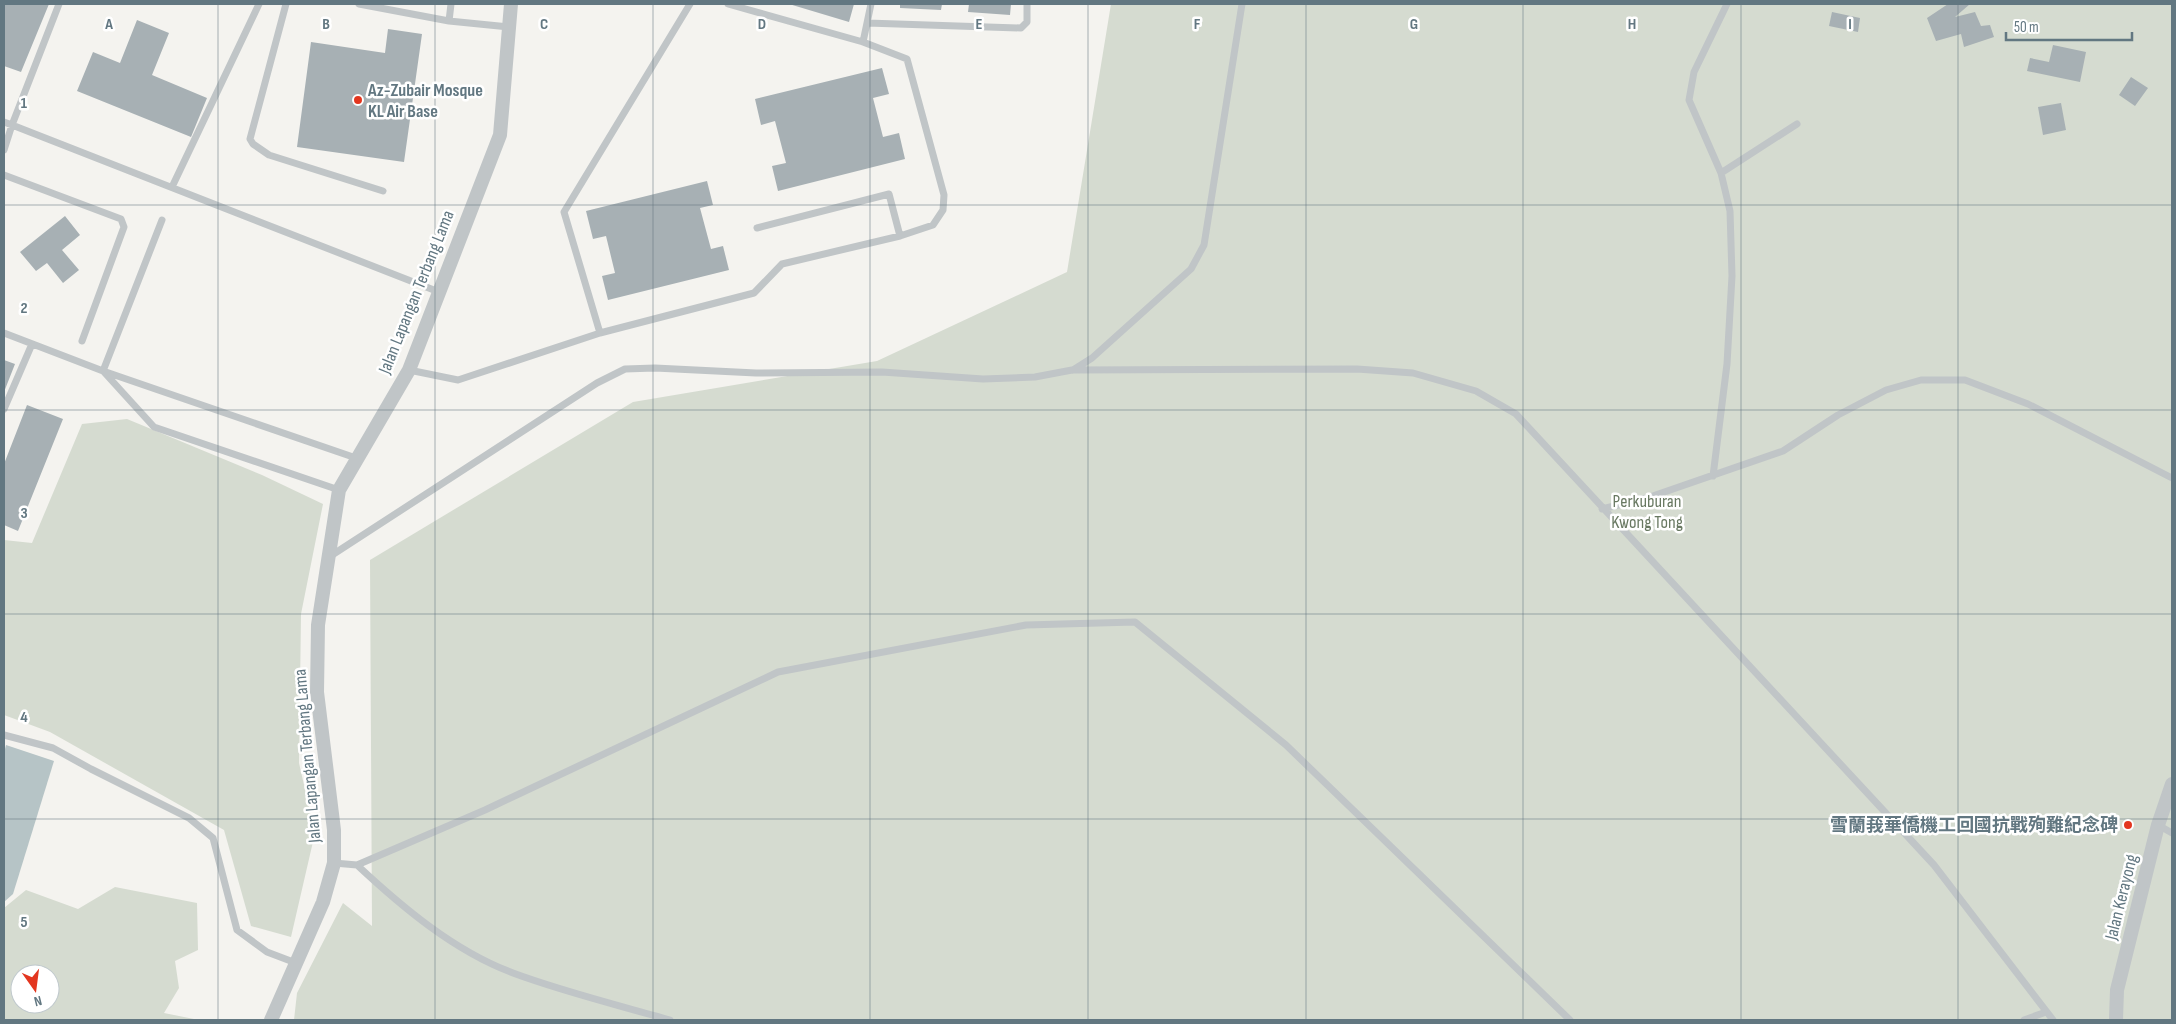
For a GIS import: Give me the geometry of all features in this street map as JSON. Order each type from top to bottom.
[{"type":"street","name":"Jalan Lapangan Terbang Lama","points":[[271,1020],[323,902],[334,863],[334,830],[317,692],[318,625],[339,490],[409,370],[500,135],[511,4]]},
{"type":"street","name":"Jalan Kerayong","points":[[2116,1020],[2117,990],[2158,825],[2172,784]]},
{"type":"lane","points":[[4,150],[59,4]]},
{"type":"lane","points":[[172,187],[259,4]]},
{"type":"lane","points":[[286,4],[250,139],[253,144],[269,155],[383,191]]},
{"type":"lane","points":[[359,4],[449,21],[509,27]]},
{"type":"lane","points":[[449,21],[451,4]]},
{"type":"lane","points":[[600,333],[564,212],[690,4]]},
{"type":"lane","points":[[409,370],[458,380],[600,333],[754,293],[782,264],[900,236],[933,225],[943,210],[944,194],[907,59],[863,42],[728,4]]},
{"type":"lane","points":[[863,42],[871,4]]},
{"type":"lane","points":[[867,23],[1021,28],[1027,22],[1027,4]]},
{"type":"lane","points":[[1072,370],[1092,358],[1191,269],[1204,245],[1242,4]]},
{"type":"lane","points":[[1712,476],[1727,364],[1732,276],[1730,211],[1721,173],[1689,100],[1694,72],[1727,4]]},
{"type":"lane","points":[[4,122],[439,292]]},
{"type":"lane","points":[[1721,173],[1797,124]]},
{"type":"lane","points":[[4,175],[121,219],[124,227],[82,341]]},
{"type":"lane","points":[[757,228],[888,194],[900,236]]},
{"type":"lane","points":[[103,371],[162,220]]},
{"type":"lane","points":[[4,333],[103,371],[356,458]]},
{"type":"lane","points":[[4,409],[32,344]]},
{"type":"lane","points":[[328,557],[597,383],[625,370],[655,368],[756,373],[882,372],[983,379],[1035,377],[1072,370],[1357,369],[1413,373],[1476,391],[1516,414],[1934,866],[2053,1020]]},
{"type":"lane","points":[[103,371],[154,426],[339,490]]},
{"type":"lane","points":[[1602,509],[1647,498],[1783,451],[1838,415],[1886,390],[1921,380],[1965,380],[2028,404],[2172,478]]},
{"type":"lane","points":[[334,863],[356,865],[485,810],[778,672],[1026,625],[1134,622],[1286,745],[1570,1020]]},
{"type":"lane","points":[[4,735],[53,748],[91,770],[189,818],[213,838],[237,930],[267,952],[296,963]]},
{"type":"lane","points":[[2158,825],[2172,833]]},
{"type":"lane","points":[[356,865],[425,922],[468,951],[520,975],[670,1020]]},
{"type":"lane","points":[[2024,1020],[2046,1012]]},
{"type":"green space","name":"Perkuburan Kwong Tong","points":[[1111,4],[2172,4],[2172,1020],[294,1020],[297,993],[343,903],[372,926],[370,560],[633,402],[877,361],[1067,272]]},
{"type":"green space","points":[[127,419],[262,475],[323,504],[301,614],[299,763],[315,833],[291,937],[251,926],[224,830],[50,732],[4,715],[4,540],[32,543],[82,424]]},
{"type":"green space","points":[[115,887],[197,903],[198,950],[175,961],[179,988],[164,1013],[199,1020],[4,1020],[4,908],[26,890],[78,909]]},
{"type":"shaded area","points":[[6,745],[54,761],[13,894],[4,902],[4,753]]},
{"type":"building","points":[[4,4],[49,4],[21,72],[4,66]]},
{"type":"building","points":[[789,4],[854,4],[849,22]]},
{"type":"building","points":[[900,4],[942,4],[941,10],[900,8]]},
{"type":"building","points":[[969,4],[1011,4],[1010,15],[968,12]]},
{"type":"building","points":[[1948,4],[1970,4],[1955,17],[1975,12],[1981,26],[1990,25],[1994,37],[1964,47],[1961,34],[1936,41],[1927,18]]},
{"type":"building","points":[[1832,12],[1860,18],[1858,32],[1829,26]]},
{"type":"building","points":[[137,20],[169,33],[152,75],[207,98],[191,137],[77,91],[93,52],[120,63]]},
{"type":"building","name":"Az-Zubair Mosque KL Air Base","points":[[388,29],[422,34],[404,162],[297,147],[311,42],[385,53]]},
{"type":"building","points":[[2053,45],[2086,52],[2080,82],[2027,71],[2030,58],[2049,62]]},
{"type":"building","points":[[882,68],[889,94],[873,98],[883,137],[899,133],[905,159],[778,191],[772,166],[786,163],[775,121],[761,125],[755,99]]},
{"type":"building","points":[[2131,77],[2148,88],[2135,106],[2119,95]]},
{"type":"building","points":[[2061,103],[2066,130],[2043,135],[2038,107]]},
{"type":"building","points":[[707,181],[713,205],[700,208],[711,249],[723,246],[729,270],[608,300],[602,276],[615,273],[606,236],[593,239],[586,211]]},
{"type":"building","points":[[65,216],[80,235],[62,250],[79,270],[63,283],[47,263],[36,271],[20,252]]},
{"type":"building","points":[[4,360],[15,364],[4,392]]},
{"type":"building","points":[[27,405],[63,419],[18,531],[4,525],[4,464]]},
{"type":"place","name":"Az-Zubair Mosque KL Air Base","points":[[358,100]]},
{"type":"place","name":"雪蘭莪華僑機工回國抗戰殉難紀念碑","points":[[2128,825]]}]
